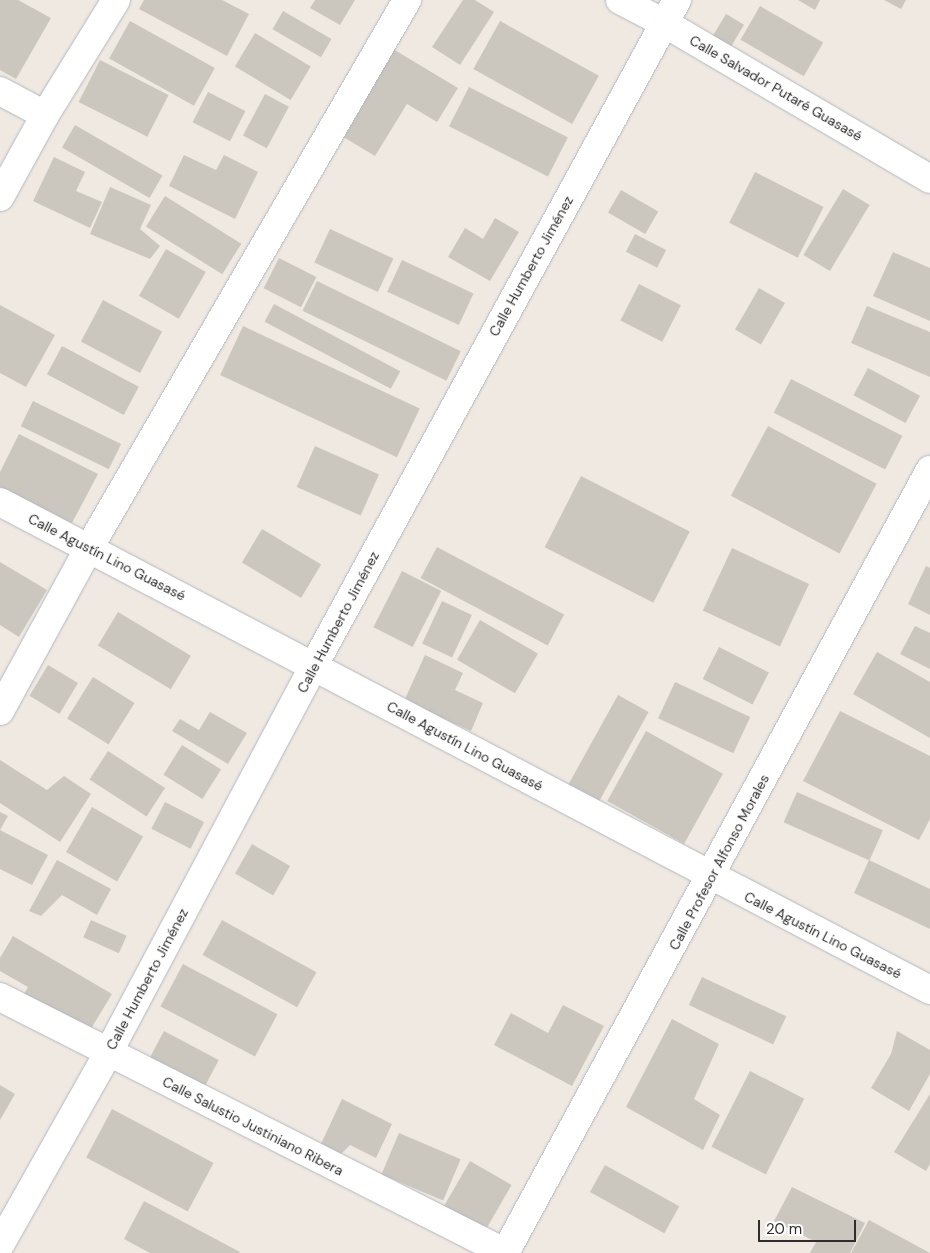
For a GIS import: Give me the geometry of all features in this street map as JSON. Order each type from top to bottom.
[{"type":"street","points":[[0,197],[45,115],[116,0]]},
{"type":"street","points":[[0,711],[89,548],[408,0]]},
{"type":"street","name":"Calle Salvador Putaré Guasasé","points":[[620,0],[671,11],[930,179]]},
{"type":"street","name":"Calle Humberto Jiménez","points":[[0,1245],[108,1052],[314,665],[671,11]]},
{"type":"street","points":[[0,91],[45,115]]},
{"type":"street","name":"Calle Profesor Alfonso Morales","points":[[505,1253],[711,878],[930,470]]},
{"type":"street","name":"Calle Agustín Lino Guasasé","points":[[0,502],[314,665],[711,878],[930,990]]},
{"type":"street","name":"Calle Salustio Justiniano Ribera","points":[[0,997],[505,1253]]},
{"type":"building","points":[[0,0],[18,0],[51,18],[16,79],[0,70]]},
{"type":"building","points":[[144,0],[222,0],[249,14],[227,56],[139,9]]},
{"type":"building","points":[[315,0],[355,0],[340,25],[310,8]]},
{"type":"building","points":[[463,0],[475,0],[494,12],[460,65],[432,47]]},
{"type":"building","points":[[798,0],[820,0],[815,10]]},
{"type":"building","points":[[884,0],[906,0],[901,9]]},
{"type":"building","points":[[760,6],[823,42],[804,76],[740,40]]},
{"type":"building","points":[[283,11],[331,39],[321,57],[272,29]]},
{"type":"building","points":[[726,14],[744,25],[729,50],[711,39]]},
{"type":"building","points":[[130,21],[215,68],[194,106],[109,59]]},
{"type":"building","points":[[500,21],[599,76],[572,124],[473,69]]},
{"type":"building","points":[[255,33],[311,66],[291,100],[235,66]]},
{"type":"building","points":[[393,49],[458,88],[437,122],[407,104],[375,156],[340,135]]},
{"type":"building","points":[[100,60],[169,95],[147,137],[79,102]]},
{"type":"building","points":[[469,87],[568,137],[548,177],[449,126]]},
{"type":"building","points":[[208,92],[245,111],[230,141],[193,122]]},
{"type":"building","points":[[265,94],[289,107],[267,148],[243,135]]},
{"type":"building","points":[[75,125],[162,176],[149,198],[62,148]]},
{"type":"building","points":[[184,155],[216,170],[224,155],[258,172],[235,219],[169,186]]},
{"type":"building","points":[[54,157],[85,172],[76,191],[102,202],[90,228],[33,201]]},
{"type":"building","points":[[755,172],[824,207],[798,258],[729,223]]},
{"type":"building","points":[[110,187],[151,205],[140,229],[160,246],[150,259],[90,234]]},
{"type":"building","points":[[843,189],[870,205],[830,271],[803,255]]},
{"type":"building","points":[[621,190],[658,212],[645,234],[608,213]]},
{"type":"building","points":[[165,196],[241,244],[222,274],[146,227]]},
{"type":"building","points":[[495,218],[519,232],[490,281],[448,257],[465,228],[483,239]]},
{"type":"building","points":[[330,229],[393,259],[378,292],[314,263]]},
{"type":"building","points":[[635,234],[666,250],[657,268],[626,252]]},
{"type":"building","points":[[166,249],[206,272],[179,319],[139,296]]},
{"type":"building","points":[[893,252],[930,268],[930,321],[873,296]]},
{"type":"building","points":[[279,258],[316,277],[301,307],[264,288]]},
{"type":"building","points":[[402,260],[474,293],[459,325],[387,292]]},
{"type":"building","points":[[317,281],[461,351],[446,381],[303,311]]},
{"type":"building","points":[[639,284],[681,305],[662,342],[620,321]]},
{"type":"building","points":[[759,288],[785,303],[761,345],[735,330]]},
{"type":"building","points":[[103,300],[162,331],[140,373],[81,341]]},
{"type":"building","points":[[274,304],[400,371],[391,389],[265,322]]},
{"type":"building","points":[[0,305],[55,335],[26,387],[0,373]]},
{"type":"building","points":[[867,306],[930,332],[930,377],[851,343]]},
{"type":"building","points":[[243,326],[420,408],[397,457],[220,375]]},
{"type":"building","points":[[62,346],[139,387],[124,415],[47,374]]},
{"type":"building","points":[[868,368],[920,396],[906,423],[853,395]]},
{"type":"building","points":[[791,379],[902,436],[885,470],[774,413]]},
{"type":"building","points":[[33,401],[121,444],[109,469],[21,426]]},
{"type":"building","points":[[768,426],[877,484],[840,553],[731,496]]},
{"type":"building","points":[[19,434],[98,474],[72,523],[0,487],[0,472]]},
{"type":"building","points":[[315,446],[379,474],[361,516],[297,487]]},
{"type":"building","points":[[581,476],[690,531],[653,603],[545,547]]},
{"type":"building","points":[[262,529],[321,565],[301,598],[242,562]]},
{"type":"building","points":[[437,547],[564,615],[548,646],[421,578]]},
{"type":"building","points":[[732,548],[809,584],[780,646],[703,611]]},
{"type":"building","points":[[0,562],[47,590],[19,637],[0,625]]},
{"type":"building","points":[[926,566],[930,568],[930,615],[908,604]]},
{"type":"building","points":[[402,571],[441,591],[413,647],[373,627]]},
{"type":"building","points":[[442,601],[472,615],[452,658],[422,644]]},
{"type":"building","points":[[118,612],[191,656],[171,689],[98,645]]},
{"type":"building","points":[[480,620],[538,654],[515,693],[457,660]]},
{"type":"building","points":[[915,626],[930,633],[930,669],[900,654]]},
{"type":"building","points":[[719,647],[769,672],[753,704],[703,679]]},
{"type":"building","points":[[877,652],[930,682],[930,738],[853,694]]},
{"type":"building","points":[[425,655],[463,673],[455,690],[483,703],[471,731],[404,701]]},
{"type":"building","points":[[48,665],[78,683],[59,714],[29,696]]},
{"type":"building","points":[[93,677],[135,703],[109,745],[67,719]]},
{"type":"building","points":[[675,682],[750,717],[733,753],[658,718]]},
{"type":"building","points":[[618,695],[649,712],[599,801],[569,784]]},
{"type":"building","points":[[840,711],[930,756],[930,819],[919,840],[803,781]]},
{"type":"building","points":[[210,712],[247,733],[228,764],[172,731],[180,719],[199,730]]},
{"type":"building","points":[[646,731],[723,774],[684,844],[607,801]]},
{"type":"building","points":[[182,745],[221,769],[202,799],[163,775]]},
{"type":"building","points":[[108,751],[165,788],[147,817],[89,780]]},
{"type":"building","points":[[0,760],[47,790],[64,776],[91,794],[60,842],[0,803]]},
{"type":"building","points":[[797,792],[883,830],[869,860],[784,822]]},
{"type":"building","points":[[165,802],[204,822],[191,849],[151,829]]},
{"type":"building","points":[[92,807],[143,836],[117,882],[66,852]]},
{"type":"building","points":[[0,812],[8,816],[0,830]]},
{"type":"building","points":[[0,830],[48,855],[32,885],[0,869]]},
{"type":"building","points":[[252,844],[290,866],[273,895],[235,873]]},
{"type":"building","points":[[57,860],[111,889],[97,915],[62,895],[41,916],[29,911]]},
{"type":"building","points":[[869,860],[930,889],[930,929],[854,893]]},
{"type":"building","points":[[91,920],[127,936],[119,953],[83,937]]},
{"type":"building","points":[[222,920],[316,972],[297,1007],[203,955]]},
{"type":"building","points":[[13,936],[112,994],[89,1032],[24,994],[28,987],[0,971],[0,958]]},
{"type":"building","points":[[183,964],[277,1014],[255,1057],[160,1006]]},
{"type":"building","points":[[702,977],[786,1016],[773,1044],[689,1005]]},
{"type":"building","points":[[563,1005],[604,1026],[572,1086],[494,1045],[511,1013],[548,1033]]},
{"type":"building","points":[[672,1019],[719,1044],[694,1099],[720,1115],[703,1150],[626,1107]]},
{"type":"building","points":[[164,1031],[219,1060],[203,1090],[148,1061]]},
{"type":"building","points":[[897,1031],[930,1050],[930,1074],[909,1111],[871,1088],[891,1054]]},
{"type":"building","points":[[750,1071],[804,1099],[766,1174],[711,1147]]},
{"type":"building","points":[[0,1085],[15,1094],[0,1120]]},
{"type":"building","points":[[930,1094],[930,1164],[926,1171],[894,1152]]},
{"type":"building","points":[[342,1099],[392,1124],[376,1158],[350,1145],[338,1157],[319,1148]]},
{"type":"building","points":[[112,1109],[214,1163],[188,1212],[86,1158]]},
{"type":"building","points":[[399,1133],[461,1159],[443,1201],[381,1174]]},
{"type":"building","points":[[470,1161],[512,1185],[483,1235],[441,1211]]},
{"type":"building","points":[[605,1165],[679,1206],[664,1233],[590,1192]]},
{"type":"building","points":[[792,1187],[865,1223],[850,1253],[810,1253],[816,1242],[774,1221]]},
{"type":"building","points":[[144,1201],[240,1252],[150,1253],[124,1239]]},
{"type":"building","points":[[869,1220],[930,1253],[851,1253]]}]
